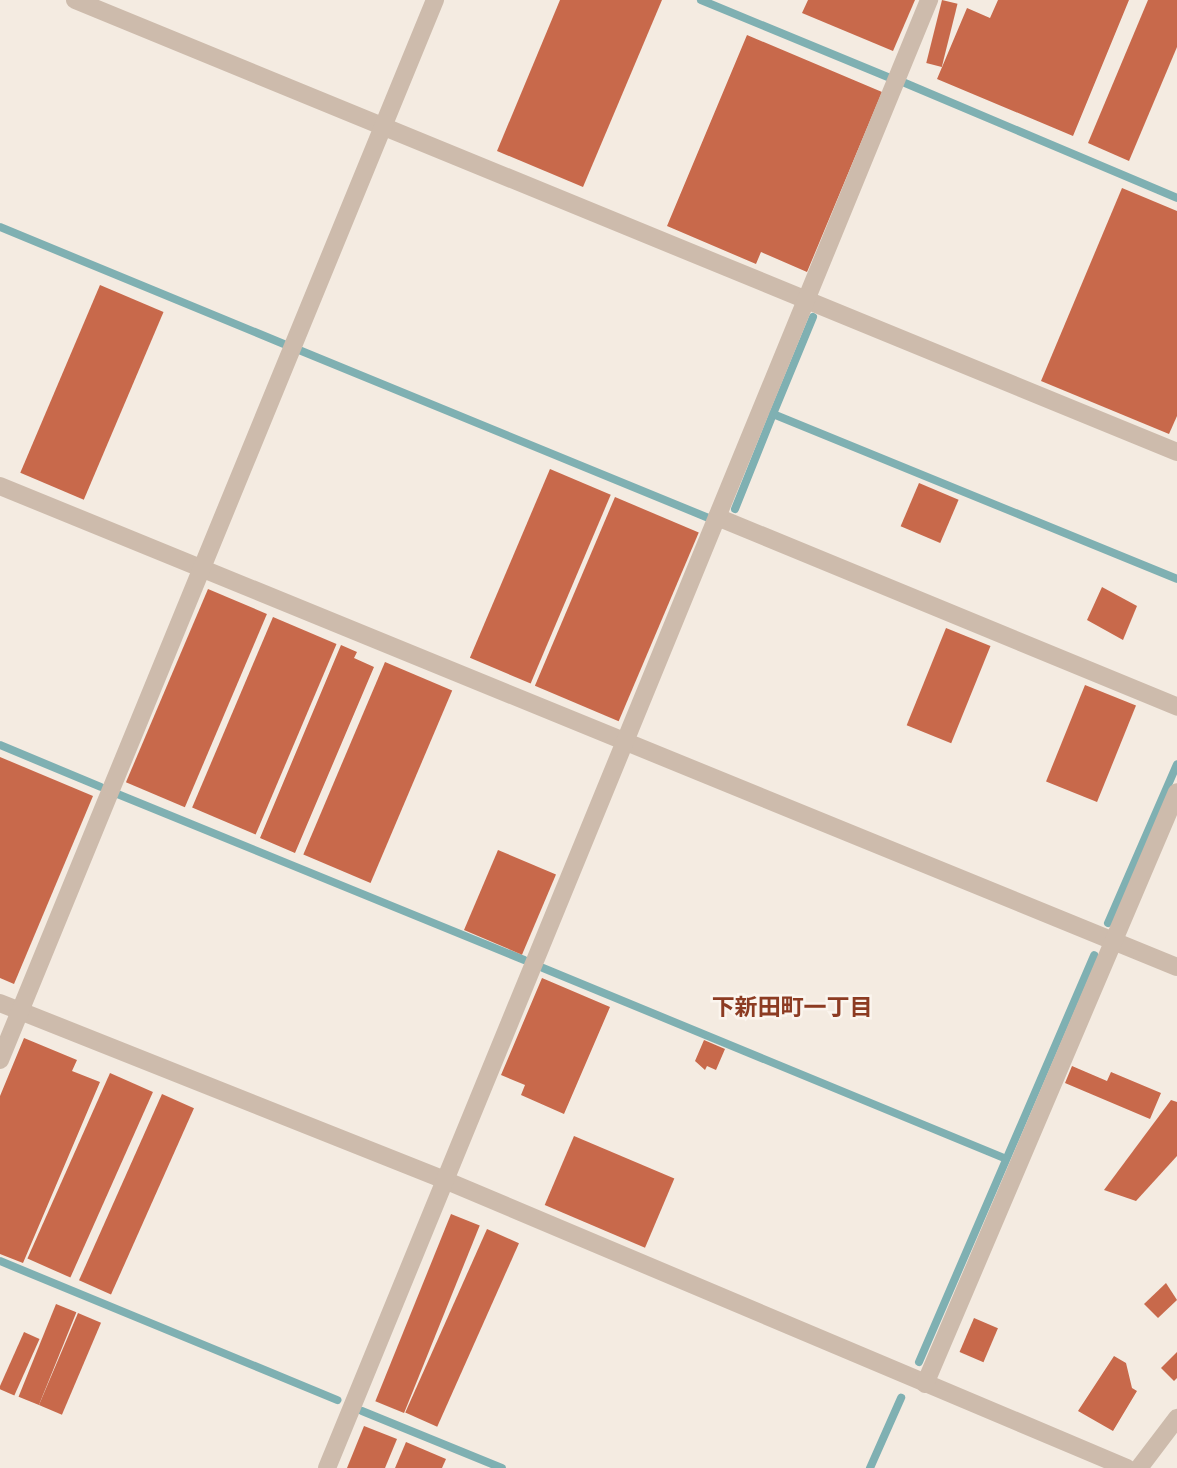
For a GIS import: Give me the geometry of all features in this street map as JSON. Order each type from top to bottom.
[{"type":"street","points":[[75,0],[1177,452]]},
{"type":"street","points":[[0,1060],[199,568],[435,0]]},
{"type":"street","points":[[327,1468],[447,1181],[929,0]]},
{"type":"street","points":[[0,486],[625,744],[1177,967]]},
{"type":"street","points":[[718,517],[1177,707]]},
{"type":"street","points":[[925,1384],[1177,792]]},
{"type":"street","points":[[0,1003],[447,1181],[1127,1468]]},
{"type":"street","points":[[1139,1468],[1177,1418]]},
{"type":"building","points":[[560,0],[662,0],[583,187],[497,151]]},
{"type":"building","points":[[808,0],[915,0],[893,51],[802,13]]},
{"type":"building","points":[[942,0],[958,4],[942,67],[926,63]]},
{"type":"building","points":[[998,0],[1129,0],[1073,136],[937,79],[967,8],[990,18]]},
{"type":"building","points":[[1148,0],[1177,0],[1177,47],[1129,161],[1088,143]]},
{"type":"building","points":[[747,35],[882,92],[807,272],[761,252],[756,264],[667,226]]},
{"type":"building","points":[[1122,188],[1177,211],[1177,416],[1169,434],[1041,381]]},
{"type":"building","points":[[100,285],[164,312],[84,500],[20,473]]},
{"type":"building","points":[[550,469],[611,495],[531,683],[470,658]]},
{"type":"building","points":[[919,483],[959,500],[940,543],[901,526]]},
{"type":"building","points":[[615,497],[699,533],[619,721],[535,686]]},
{"type":"building","points":[[1102,587],[1137,606],[1123,640],[1087,620]]},
{"type":"building","points":[[208,589],[267,614],[185,807],[126,782]]},
{"type":"building","points":[[273,617],[337,644],[256,835],[192,808]]},
{"type":"building","points":[[946,628],[991,646],[951,743],[907,725]]},
{"type":"building","points":[[341,645],[357,652],[354,658],[374,667],[295,853],[260,838]]},
{"type":"building","points":[[385,662],[452,691],[371,883],[303,854]]},
{"type":"building","points":[[1085,685],[1136,706],[1097,802],[1046,781]]},
{"type":"building","points":[[0,757],[93,796],[14,984],[0,978]]},
{"type":"building","points":[[498,850],[556,875],[522,955],[464,930]]},
{"type":"building","points":[[542,978],[610,1007],[564,1114],[521,1095],[525,1085],[501,1075]]},
{"type":"building","points":[[24,1038],[77,1060],[72,1071],[100,1082],[23,1263],[0,1254],[0,1096]]},
{"type":"building","points":[[704,1040],[725,1049],[716,1070],[707,1066],[705,1070],[695,1061]]},
{"type":"building","points":[[1072,1066],[1107,1081],[1111,1072],[1161,1093],[1150,1119],[1065,1083]]},
{"type":"building","points":[[110,1073],[153,1092],[70,1278],[27,1258]]},
{"type":"building","points":[[162,1094],[194,1108],[111,1295],[79,1280]]},
{"type":"building","points":[[1171,1100],[1177,1102],[1177,1156],[1136,1201],[1104,1190]]},
{"type":"building","points":[[574,1136],[674,1179],[645,1248],[545,1205]]},
{"type":"building","points":[[451,1214],[480,1226],[404,1413],[375,1401]]},
{"type":"building","points":[[487,1229],[519,1243],[437,1427],[405,1413]]},
{"type":"building","points":[[1166,1283],[1177,1300],[1158,1318],[1144,1304]]},
{"type":"building","points":[[56,1304],[76,1312],[39,1405],[19,1397]]},
{"type":"building","points":[[78,1313],[101,1323],[62,1415],[39,1405]]},
{"type":"building","points":[[974,1318],[998,1328],[983,1362],[960,1352]]},
{"type":"building","points":[[24,1332],[40,1339],[14,1396],[0,1389],[0,1386]]},
{"type":"building","points":[[1177,1352],[1177,1378],[1174,1381],[1161,1368]]},
{"type":"building","points":[[1114,1356],[1126,1363],[1132,1388],[1137,1391],[1113,1431],[1078,1411]]},
{"type":"building","points":[[364,1426],[397,1439],[385,1468],[347,1468]]},
{"type":"building","points":[[406,1442],[446,1459],[442,1468],[395,1468]]},
{"type":"waterway","points":[[701,0],[888,77]]},
{"type":"waterway","points":[[905,83],[1177,198]]},
{"type":"waterway","points":[[0,227],[284,344]]},
{"type":"waterway","points":[[773,414],[813,317]]},
{"type":"waterway","points":[[299,350],[708,518]]},
{"type":"waterway","points":[[735,509],[773,414],[1177,579]]},
{"type":"waterway","points":[[0,745],[101,787]]},
{"type":"waterway","points":[[1108,923],[1177,764]]},
{"type":"waterway","points":[[115,793],[524,960]]},
{"type":"waterway","points":[[919,1362],[1094,955]]},
{"type":"waterway","points":[[543,968],[1004,1158]]},
{"type":"waterway","points":[[0,1261],[337,1400]]},
{"type":"waterway","points":[[870,1468],[901,1398]]},
{"type":"waterway","points":[[362,1411],[502,1468]]},
{"type":"district","name":"下新田町一丁目","points":[[792,1009]]}]
